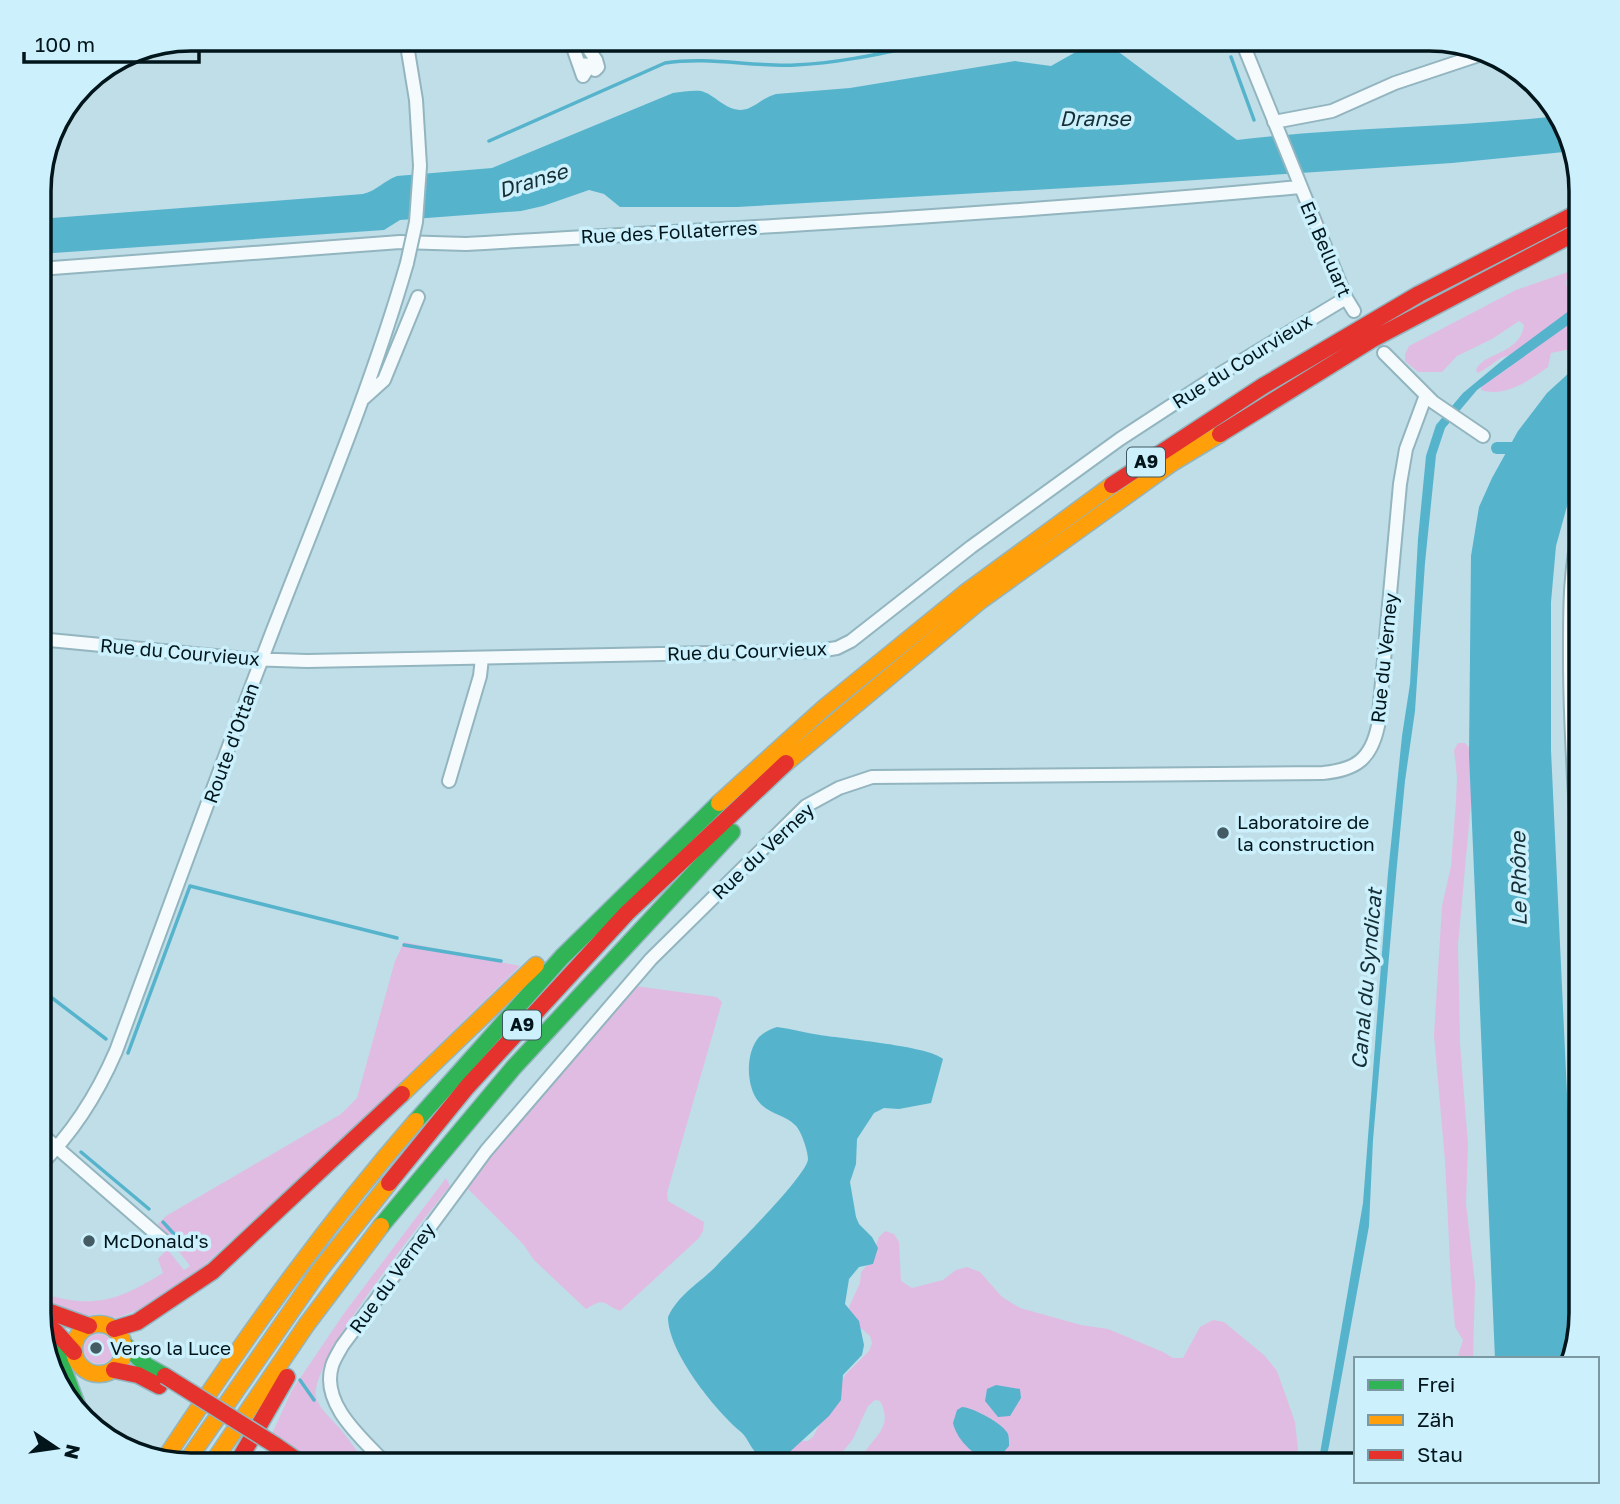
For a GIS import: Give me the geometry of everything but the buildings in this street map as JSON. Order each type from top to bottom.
[{"type":"main road","name":"A9","points":[[170,1452],[283,1287],[344,1206],[452,1079],[537,984],[629,888],[762,762],[876,663],[971,587],[1170,445],[1272,380],[1374,320],[1507,247],[1569,217]]},
{"type":"main road","name":"A9","points":[[192,1453],[316,1276],[489,1062],[602,940],[670,871],[757,790],[866,694],[1027,566],[1122,498],[1219,433],[1385,332],[1569,236]]},
{"type":"main road","points":[[219,1453],[290,1347],[412,1188],[530,1049],[738,826],[866,694]]},
{"type":"main road","points":[[114,1329],[137,1322],[180,1295],[263,1227],[644,863],[762,762]]},
{"type":"main road","points":[[243,1453],[301,1354],[412,1188]]},
{"type":"main road","points":[[51,1312],[89,1326]]},
{"type":"main road","points":[[74,1352],[77,1336],[89,1326],[100,1324],[114,1329],[124,1344],[162,1381],[280,1453]]},
{"type":"main road","points":[[52,1329],[74,1352],[82,1368],[85,1403]]},
{"type":"main road","points":[[82,1368],[88,1373],[100,1375],[114,1370],[122,1360],[124,1344]]},
{"type":"main road","points":[[58,1356],[67,1378]]},
{"type":"main road","points":[[114,1370],[162,1381]]},
{"type":"main road","points":[[272,1449],[275,1453]]},
{"type":"street","name":"Route d'Ottan","points":[[51,1155],[86,1109],[116,1051],[394,311],[416,222],[420,166],[416,100],[408,51]]},
{"type":"street","points":[[574,51],[581,70],[590,75],[598,67],[590,51]]},
{"type":"street","points":[[1246,51],[1276,128],[1332,111],[1395,83],[1472,57]]},
{"type":"street","name":"En Belluart","points":[[1276,128],[1353,311]]},
{"type":"street","name":"Rue des Follaterres","points":[[51,268],[400,242],[466,244],[870,221],[1157,201],[1298,182]]},
{"type":"street","points":[[362,401],[384,380],[418,297]]},
{"type":"street","name":"Rue du Courvieux","points":[[51,640],[262,660],[482,658],[817,651],[837,648],[851,641],[979,542],[1120,439],[1226,370],[1346,298]]},
{"type":"street","points":[[1384,353],[1426,395],[1483,436]]},
{"type":"street","name":"Rue du Verney","points":[[376,1453],[342,1414],[334,1399],[330,1383],[332,1366],[342,1346],[477,1161],[554,1068],[651,959],[806,806],[839,788],[872,777],[1323,773],[1342,771],[1363,760],[1374,742],[1378,726],[1402,467],[1414,423],[1426,395]]},
{"type":"street","points":[[449,781],[480,676],[482,658]]},
{"type":"street","points":[[51,1142],[163,1240]]},
{"type":"shaded area","points":[[1569,272],[1566,282],[1569,292],[1569,349],[1551,353],[1548,367],[1525,382],[1499,392],[1481,390],[1482,386],[1510,367],[1513,361],[1510,355],[1478,373],[1476,370],[1480,364],[1516,342],[1524,325],[1519,321],[1492,339],[1457,356],[1442,372],[1418,372],[1405,361],[1409,346],[1516,290]]},
{"type":"shaded area","points":[[1458,743],[1465,743],[1473,752],[1475,760],[1458,944],[1460,1044],[1468,1144],[1466,1203],[1475,1284],[1473,1357],[1458,1357],[1463,1340],[1455,1327],[1434,1035],[1442,906],[1451,866],[1456,801],[1454,750]]},
{"type":"shaded area","points":[[404,942],[520,966],[348,1134],[199,1270],[151,1305],[117,1318],[99,1314],[83,1316],[51,1303],[51,1296],[74,1301],[104,1300],[132,1290],[163,1273],[158,1259],[167,1249],[184,1270],[190,1266],[158,1224],[166,1216],[341,1114],[357,1098],[395,961]]},
{"type":"shaded area","points":[[635,986],[717,997],[722,1002],[667,1193],[668,1201],[704,1222],[703,1231],[699,1238],[620,1311],[601,1302],[586,1309],[534,1260],[523,1244],[467,1188],[504,1136]]},
{"type":"shaded area","points":[[446,1178],[450,1186],[348,1323],[330,1353],[319,1379],[316,1397],[318,1401],[358,1453],[296,1453],[271,1436],[292,1390],[345,1312]]},
{"type":"shaded area","points":[[885,1231],[894,1234],[899,1242],[901,1281],[912,1288],[943,1280],[956,1270],[967,1267],[980,1272],[1002,1297],[1020,1308],[1081,1325],[1108,1329],[1173,1358],[1183,1358],[1200,1327],[1213,1320],[1224,1322],[1265,1356],[1277,1371],[1295,1422],[1297,1453],[865,1453],[885,1421],[880,1401],[875,1400],[868,1406],[853,1439],[842,1453],[777,1453],[798,1441],[808,1441],[813,1437],[845,1375],[869,1351],[872,1343],[870,1336],[851,1320],[849,1307],[860,1283],[861,1272],[870,1262],[879,1237]]},
{"type":"shaded area","points":[[99,1334],[110,1338],[114,1349],[110,1360],[99,1364],[88,1360],[84,1349],[88,1338]]},
{"type":"water","name":"Dranse","points":[[1077,51],[1117,51],[1237,140],[1548,117],[1564,152],[1452,163],[737,207],[620,207],[604,194],[589,190],[521,211],[400,220],[384,230],[51,253],[51,218],[363,194],[397,176],[492,168],[673,93],[701,91],[741,110],[776,94],[850,88],[1015,61],[1051,66]]},
{"type":"water","name":"Canal du Syndicat","points":[[1569,311],[1569,325],[1477,390],[1445,428],[1436,455],[1425,563],[1415,711],[1405,781],[1373,1140],[1369,1226],[1327,1453],[1320,1453],[1363,1203],[1388,873],[1410,684],[1418,539],[1426,456],[1436,425],[1463,393]]},
{"type":"water","name":"Le Rhône","points":[[1569,373],[1569,499],[1556,546],[1551,602],[1551,750],[1569,1137],[1569,1322],[1562,1357],[1495,1357],[1469,755],[1471,556],[1479,507],[1492,478],[1518,431],[1547,393]]},
{"type":"water","points":[[777,1027],[904,1047],[935,1054],[943,1059],[931,1103],[899,1109],[884,1108],[874,1113],[857,1139],[856,1164],[850,1182],[856,1217],[878,1248],[873,1264],[859,1267],[849,1279],[845,1304],[859,1321],[864,1345],[862,1355],[843,1375],[841,1400],[829,1416],[789,1453],[757,1453],[752,1448],[744,1435],[706,1395],[684,1363],[670,1331],[668,1317],[684,1294],[712,1270],[784,1195],[808,1159],[804,1141],[797,1128],[763,1106],[752,1088],[749,1070],[751,1052],[759,1037]]},
{"type":"water","points":[[996,1385],[1020,1389],[1021,1398],[1010,1416],[998,1417],[985,1401],[987,1389]]},
{"type":"water","points":[[962,1407],[973,1410],[1001,1426],[1008,1434],[1009,1446],[1003,1453],[975,1453],[963,1443],[955,1430],[953,1423],[957,1410]]},
{"type":"waterway","points":[[489,141],[665,63],[697,61],[814,64],[892,51]]},
{"type":"waterway","points":[[1231,57],[1254,120]]},
{"type":"waterway","points":[[1497,448],[1524,448]]},
{"type":"waterway","points":[[128,1053],[190,886],[397,938]]},
{"type":"waterway","points":[[404,945],[501,961]]},
{"type":"waterway","points":[[51,997],[106,1039]]},
{"type":"waterway","points":[[81,1152],[149,1209]]},
{"type":"waterway","points":[[163,1222],[185,1246]]},
{"type":"waterway","points":[[300,1380],[314,1400]]},
{"type":"traffic: fast","points":[[416,1121],[562,957],[719,803]]},
{"type":"traffic: fast","points":[[381,1226],[514,1067],[732,832]]},
{"type":"traffic: fast","points":[[124,1344],[147,1366],[165,1376]]},
{"type":"traffic: fast","points":[[58,1356],[66,1378]]},
{"type":"traffic: slow","points":[[786,763],[980,601],[1172,463],[1220,434]]},
{"type":"traffic: slow","points":[[719,803],[825,707],[965,593],[1112,485]]},
{"type":"traffic: slow","points":[[402,1094],[536,965]]},
{"type":"traffic: slow","points":[[170,1452],[284,1286],[416,1121]]},
{"type":"traffic: slow","points":[[193,1453],[319,1271],[389,1183]]},
{"type":"traffic: slow","points":[[219,1453],[307,1324],[381,1226]]},
{"type":"traffic: slow","points":[[99,1324],[117,1331],[124,1349],[117,1367],[99,1374],[81,1367],[74,1349],[81,1331],[99,1324]]},
{"type":"traffic: jam","points":[[1112,485],[1263,386],[1419,294],[1569,217]]},
{"type":"traffic: jam","points":[[1220,434],[1373,339],[1569,236]]},
{"type":"traffic: jam","points":[[389,1183],[467,1087],[627,913],[786,763]]},
{"type":"traffic: jam","points":[[114,1329],[137,1322],[213,1271],[402,1094]]},
{"type":"traffic: jam","points":[[51,1312],[89,1326]]},
{"type":"traffic: jam","points":[[52,1329],[74,1352]]},
{"type":"traffic: jam","points":[[114,1370],[138,1375],[159,1386]]},
{"type":"traffic: jam","points":[[165,1376],[275,1445]]},
{"type":"traffic: jam","points":[[243,1453],[287,1377]]},
{"type":"traffic: jam","points":[[275,1445],[287,1453]]},
{"type":"place","name":"Laboratoire de la construction","points":[[1223,833]]},
{"type":"place","name":"McDonald's","points":[[89,1241]]},
{"type":"place","name":"Verso la Luce","points":[[96,1348]]}]
